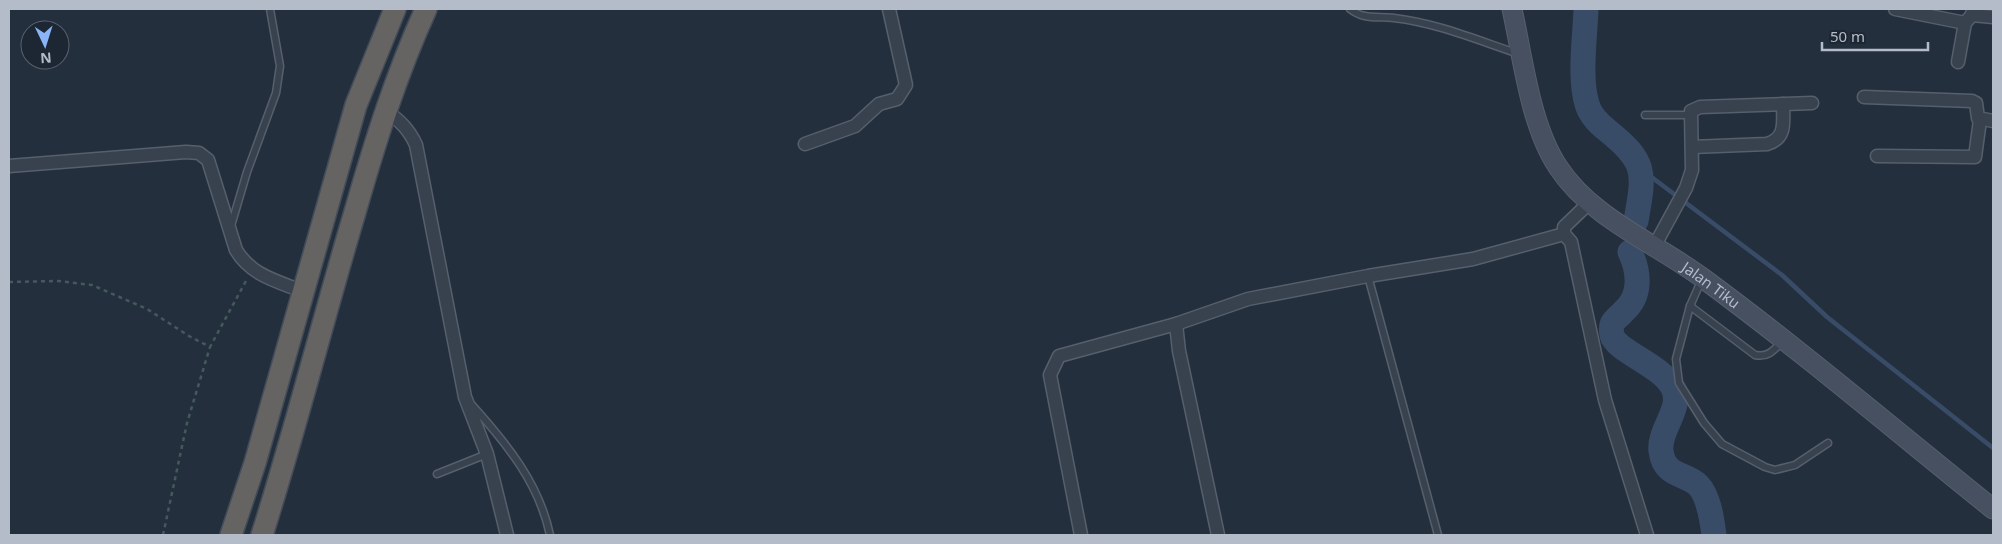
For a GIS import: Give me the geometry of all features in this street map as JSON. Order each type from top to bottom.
[{"type":"highway","points":[[231,535],[255,463],[356,105],[395,9]]},
{"type":"highway","points":[[262,535],[385,110],[426,9]]},
{"type":"main road","name":"Jalan Tiku","points":[[1512,9],[1545,144],[1558,167],[1589,203],[1703,278],[1784,340],[1993,509]]},
{"type":"street","points":[[805,144],[855,126],[879,104],[897,99],[906,85],[889,9]]},
{"type":"street","points":[[1895,9],[1993,17]]},
{"type":"street","points":[[1958,62],[1970,16]]},
{"type":"street","points":[[1864,96],[1972,101],[1976,103],[1980,120],[1975,157],[1877,156]]},
{"type":"street","points":[[1655,245],[1686,188],[1692,170],[1690,115],[1694,108],[1812,103]]},
{"type":"street","points":[[1692,147],[1767,144],[1776,141],[1782,135],[1784,104]]},
{"type":"street","points":[[385,110],[402,122],[411,133],[416,145],[465,397],[487,454],[507,535]]},
{"type":"street","points":[[1980,120],[1993,120]]},
{"type":"street","points":[[9,166],[186,152],[199,153],[208,160],[236,250],[243,262],[261,276],[302,291]]},
{"type":"street","points":[[1589,203],[1564,227],[1564,234],[1571,242],[1605,400],[1647,535]]},
{"type":"street","points":[[1081,535],[1050,375],[1058,356],[1176,324],[1248,300],[1368,276],[1473,259],[1564,234]]},
{"type":"street","points":[[1176,324],[1179,351],[1218,535]]},
{"type":"lane","points":[[230,231],[247,172],[276,93],[280,66],[270,9]]},
{"type":"lane","points":[[1350,9],[1368,18],[1391,18],[1431,24],[1522,56]]},
{"type":"lane","points":[[1512,9],[1518,9]]},
{"type":"lane","points":[[1646,115],[1690,115]]},
{"type":"lane","points":[[1368,276],[1438,535]]},
{"type":"lane","points":[[1703,278],[1690,306],[1678,350],[1676,371],[1679,383],[1712,434],[1722,444],[1765,468],[1775,470],[1795,465],[1828,443]]},
{"type":"lane","points":[[1690,306],[1755,355],[1762,357],[1768,354],[1784,340]]},
{"type":"lane","points":[[465,397],[514,454],[528,476],[545,514],[550,535]]},
{"type":"lane","points":[[437,474],[487,454]]},
{"type":"path","points":[[163,535],[187,423],[210,347],[252,269]]},
{"type":"path","points":[[9,282],[58,281],[92,285],[147,309],[210,347]]},
{"type":"waterway","points":[[1586,9],[1583,82],[1587,104],[1595,119],[1621,142],[1637,161],[1640,170],[1641,192],[1636,221]]},
{"type":"waterway","points":[[1642,170],[1782,275],[1827,317],[1993,448]]},
{"type":"waterway","points":[[1630,252],[1637,275],[1636,290],[1630,305],[1612,324],[1612,335],[1621,347],[1658,371],[1672,386],[1675,402],[1661,443],[1663,459],[1666,466],[1671,470],[1693,481],[1702,490],[1709,508],[1714,535]]}]
